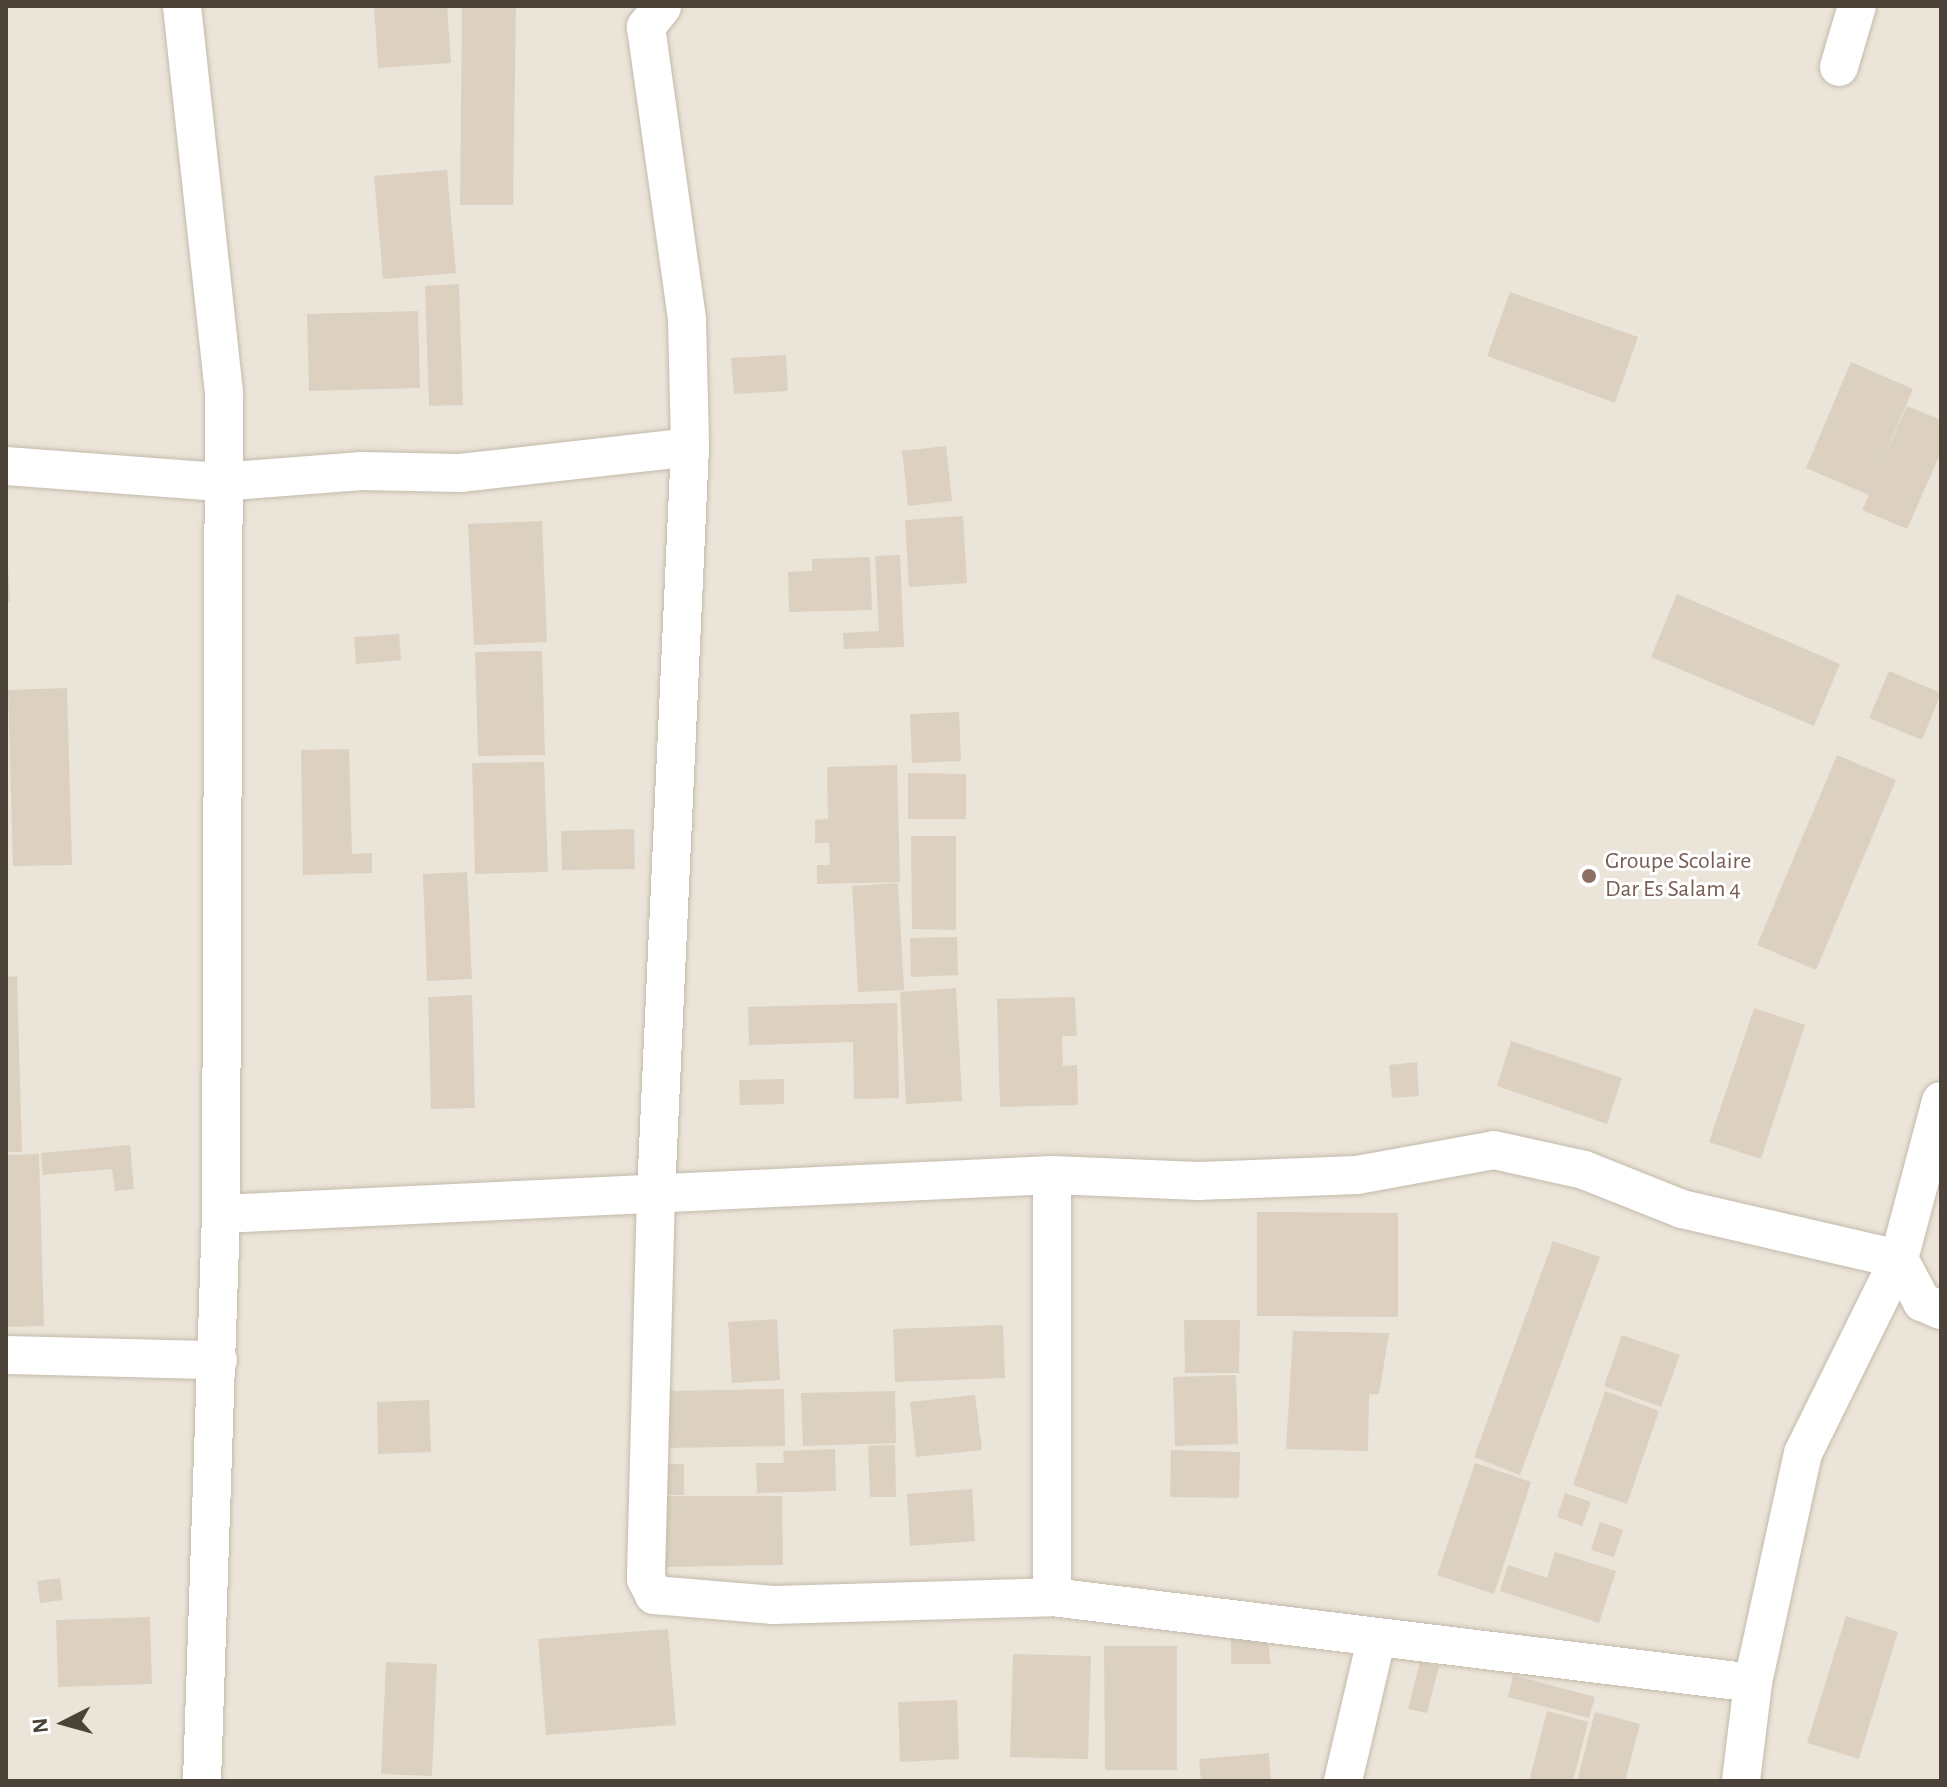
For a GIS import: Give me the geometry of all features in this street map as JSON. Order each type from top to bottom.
[{"type":"street","points":[[182,6],[224,393],[219,482],[221,1214],[202,1781]]},
{"type":"street","points":[[1839,67],[1857,6]]},
{"type":"street","points":[[662,7],[646,27],[687,320],[690,447],[656,1193],[646,1579],[654,1595],[774,1605],[1052,1597],[1376,1640],[1753,1683]]},
{"type":"street","points":[[6,466],[219,482],[362,471],[460,473],[690,447]]},
{"type":"street","points":[[1741,1781],[1753,1683],[1803,1453],[1899,1259],[1941,1101]]},
{"type":"street","points":[[221,1214],[1052,1175],[1199,1181],[1357,1175],[1494,1150],[1584,1170],[1682,1209],[1899,1259],[1922,1302],[1941,1310]]},
{"type":"street","points":[[1052,1175],[1052,1597]]},
{"type":"street","points":[[6,1355],[218,1360]]},
{"type":"street","points":[[1343,1781],[1376,1640]]},
{"type":"shaded area","points":[[6,6],[1941,6],[1941,1781],[6,1781]]},
{"type":"building","points":[[374,6],[447,6],[451,63],[378,68]]},
{"type":"building","points":[[462,7],[516,7],[513,205],[460,205]]},
{"type":"building","points":[[447,170],[456,273],[383,279],[374,176]]},
{"type":"building","points":[[459,284],[463,405],[429,406],[425,286]]},
{"type":"building","points":[[1510,292],[1638,337],[1615,403],[1487,356]]},
{"type":"building","points":[[418,311],[420,388],[309,391],[307,314]]},
{"type":"building","points":[[786,355],[788,391],[734,394],[731,358]]},
{"type":"building","points":[[1851,362],[1913,389],[1881,464],[1907,406],[1941,420],[1941,452],[1907,529],[1862,510],[1869,495],[1806,468]]},
{"type":"building","points":[[946,446],[952,501],[908,506],[902,451]]},
{"type":"building","points":[[963,516],[967,583],[909,587],[905,520]]},
{"type":"building","points":[[542,521],[547,642],[474,645],[468,524]]},
{"type":"building","points":[[900,555],[904,647],[844,649],[843,633],[879,631],[875,556]]},
{"type":"building","points":[[870,557],[872,610],[789,612],[788,572],[812,571],[812,559]]},
{"type":"building","points":[[6,569],[10,601],[6,602]]},
{"type":"building","points":[[1677,594],[1840,664],[1814,726],[1651,657]]},
{"type":"building","points":[[399,634],[401,660],[356,664],[354,637]]},
{"type":"building","points":[[542,651],[545,755],[478,756],[475,652]]},
{"type":"building","points":[[1889,671],[1941,693],[1922,740],[1869,718]]},
{"type":"building","points":[[67,688],[72,865],[13,866],[8,690]]},
{"type":"building","points":[[959,712],[961,761],[912,763],[910,714]]},
{"type":"building","points":[[349,749],[352,854],[372,853],[372,873],[303,875],[301,750]]},
{"type":"building","points":[[1837,755],[1896,780],[1816,970],[1757,945]]},
{"type":"building","points":[[544,762],[548,872],[475,874],[472,763]]},
{"type":"building","points":[[897,765],[900,882],[817,884],[817,865],[830,865],[829,843],[815,843],[815,820],[828,819],[827,767]]},
{"type":"building","points":[[908,773],[966,774],[966,819],[908,819]]},
{"type":"building","points":[[634,829],[635,869],[562,870],[561,831]]},
{"type":"building","points":[[911,836],[956,836],[956,930],[912,929]]},
{"type":"building","points":[[467,872],[472,979],[427,981],[423,874]]},
{"type":"building","points":[[898,883],[904,990],[858,992],[852,886]]},
{"type":"building","points":[[957,937],[958,975],[911,977],[910,938]]},
{"type":"building","points":[[17,976],[22,1152],[6,1152],[6,977]]},
{"type":"building","points":[[956,988],[962,1101],[906,1104],[900,992]]},
{"type":"building","points":[[472,995],[475,1108],[431,1109],[428,997]]},
{"type":"building","points":[[1075,997],[1077,1036],[1062,1036],[1063,1066],[1077,1065],[1078,1105],[1000,1107],[997,999]]},
{"type":"building","points":[[897,1003],[899,1098],[854,1099],[853,1042],[749,1045],[748,1007]]},
{"type":"building","points":[[1754,1008],[1805,1025],[1761,1159],[1709,1142]]},
{"type":"building","points":[[1511,1041],[1622,1078],[1607,1124],[1497,1086]]},
{"type":"building","points":[[1417,1062],[1419,1096],[1392,1098],[1389,1065]]},
{"type":"building","points":[[784,1079],[784,1104],[740,1105],[739,1080]]},
{"type":"building","points":[[130,1145],[134,1189],[115,1191],[112,1169],[43,1175],[41,1153]]},
{"type":"building","points":[[39,1154],[44,1326],[6,1327],[6,1155]]},
{"type":"building","points":[[1257,1212],[1398,1213],[1398,1317],[1257,1316]]},
{"type":"building","points":[[1553,1241],[1600,1257],[1520,1475],[1474,1457]]},
{"type":"building","points":[[777,1319],[780,1380],[732,1383],[728,1322]]},
{"type":"building","points":[[1184,1320],[1240,1320],[1239,1373],[1185,1373]]},
{"type":"building","points":[[1003,1325],[1005,1378],[895,1382],[893,1329]]},
{"type":"building","points":[[1293,1331],[1389,1333],[1379,1394],[1369,1394],[1368,1451],[1286,1449]]},
{"type":"building","points":[[1622,1335],[1680,1355],[1661,1407],[1604,1386]]},
{"type":"building","points":[[1236,1375],[1238,1444],[1175,1446],[1173,1377]]},
{"type":"building","points":[[784,1389],[785,1446],[668,1448],[667,1391]]},
{"type":"building","points":[[895,1391],[896,1443],[803,1446],[801,1393]]},
{"type":"building","points":[[1605,1391],[1659,1411],[1627,1504],[1573,1485]]},
{"type":"building","points":[[975,1395],[982,1450],[916,1457],[910,1402]]},
{"type":"building","points":[[429,1400],[431,1452],[378,1454],[377,1402]]},
{"type":"building","points":[[895,1445],[896,1497],[870,1497],[868,1446]]},
{"type":"building","points":[[835,1449],[836,1491],[757,1493],[756,1463],[784,1463],[783,1451]]},
{"type":"building","points":[[1171,1450],[1240,1452],[1239,1498],[1170,1497]]},
{"type":"building","points":[[1475,1463],[1531,1482],[1494,1594],[1437,1575]]},
{"type":"building","points":[[662,1464],[684,1464],[684,1495],[662,1495]]},
{"type":"building","points":[[972,1489],[975,1541],[910,1546],[907,1494]]},
{"type":"building","points":[[1565,1493],[1591,1502],[1582,1526],[1557,1517]]},
{"type":"building","points":[[661,1496],[782,1496],[783,1565],[662,1567]]},
{"type":"building","points":[[1600,1522],[1623,1530],[1614,1557],[1591,1550]]},
{"type":"building","points":[[1555,1552],[1616,1571],[1599,1623],[1500,1591],[1508,1565],[1547,1578]]},
{"type":"building","points":[[60,1578],[63,1600],[40,1603],[37,1581]]},
{"type":"building","points":[[1846,1616],[1898,1632],[1859,1759],[1807,1743]]},
{"type":"building","points":[[150,1617],[152,1684],[58,1687],[56,1620]]},
{"type":"building","points":[[668,1629],[676,1725],[546,1735],[538,1639]]},
{"type":"building","points":[[1231,1636],[1267,1638],[1271,1664],[1231,1664]]},
{"type":"building","points":[[1104,1646],[1177,1646],[1177,1770],[1105,1770]]},
{"type":"building","points":[[1013,1654],[1091,1656],[1088,1759],[1010,1757]]},
{"type":"building","points":[[386,1662],[437,1664],[432,1776],[381,1774]]},
{"type":"building","points":[[1420,1662],[1439,1667],[1427,1713],[1408,1709]]},
{"type":"building","points":[[1513,1675],[1595,1697],[1589,1718],[1508,1697]]},
{"type":"building","points":[[957,1700],[959,1759],[900,1762],[898,1702]]},
{"type":"building","points":[[1547,1711],[1588,1722],[1573,1781],[1529,1781]]},
{"type":"building","points":[[1595,1712],[1640,1724],[1625,1781],[1577,1781]]},
{"type":"building","points":[[1269,1753],[1271,1781],[1201,1781],[1199,1759]]},
{"type":"place","name":"Groupe Scolaire Dar Es Salam 4","points":[[1589,876]]}]
